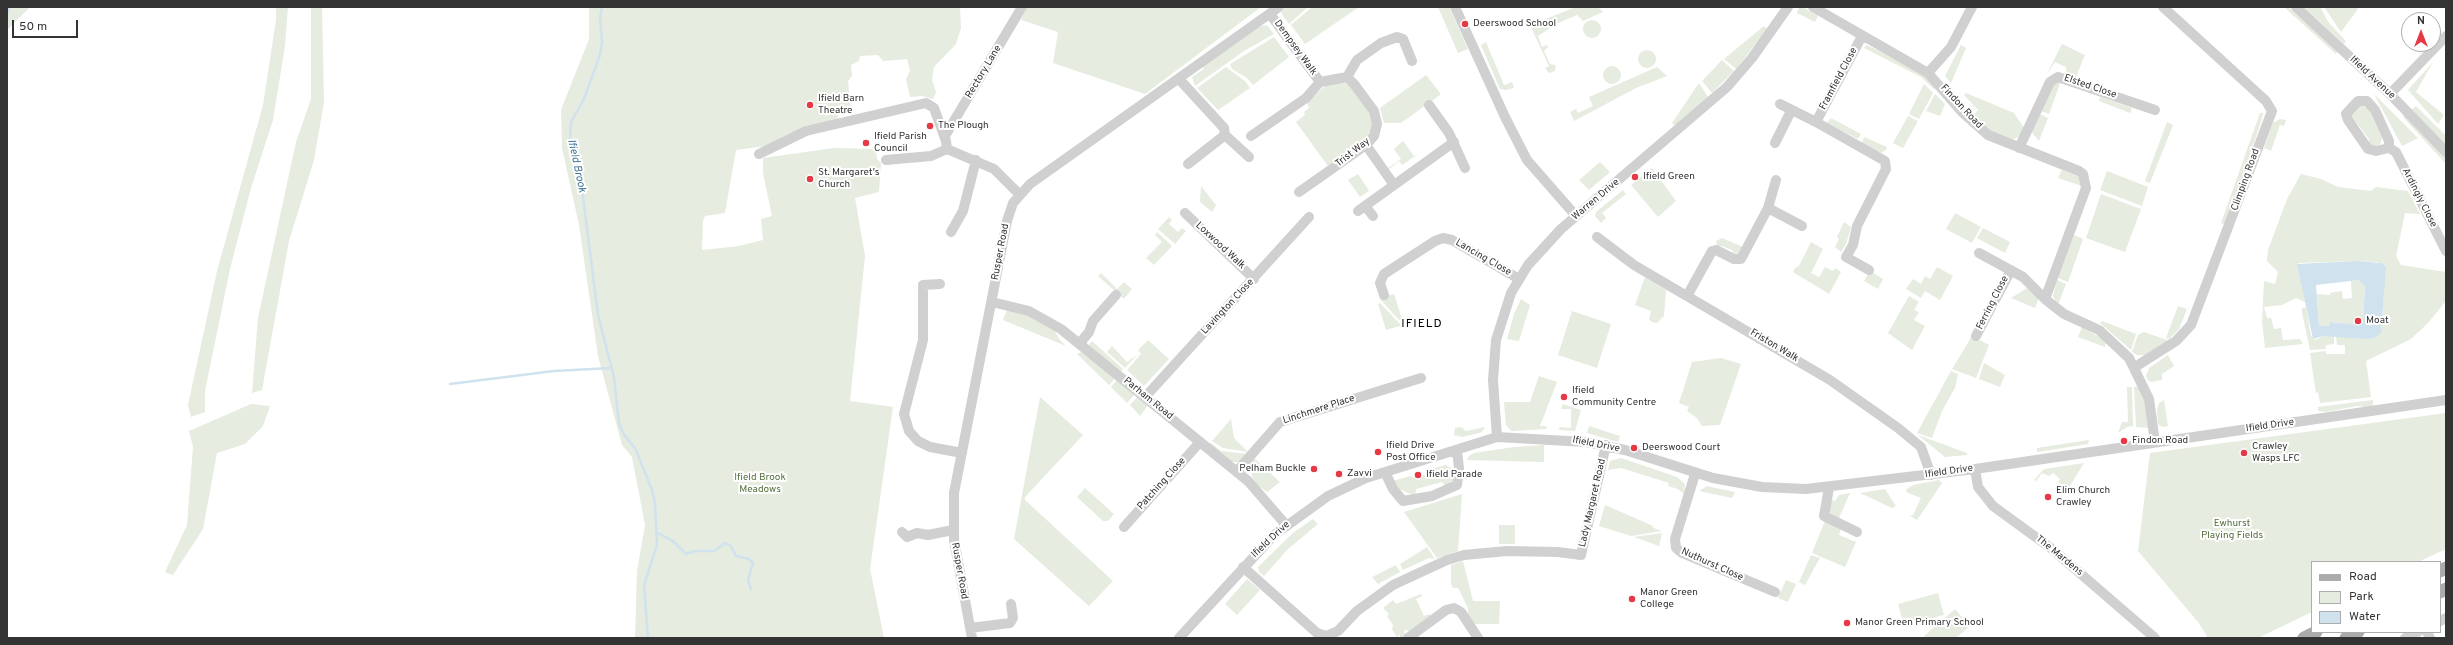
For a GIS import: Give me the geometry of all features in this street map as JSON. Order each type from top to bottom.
[{"type":"main road","points":[[2304,638],[2314,633]]},
{"type":"main road","points":[[2346,638],[2356,633]]},
{"type":"street","name":"Rectory Lane","points":[[945,136],[1022,7]]},
{"type":"street","name":"Rusper Road","points":[[1011,604],[1013,618],[1010,623],[971,633],[953,530],[954,493],[1007,221],[1013,203],[1019,194],[1279,7]]},
{"type":"street","points":[[1455,7],[1505,117],[1527,160],[1576,216]]},
{"type":"street","name":"Warren Drive","points":[[1497,437],[1493,387],[1494,355],[1506,306],[1519,279],[1538,252],[1576,216],[1727,87],[1752,58],[1788,7]]},
{"type":"street","name":"Findon Road","points":[[1813,7],[1928,73],[1979,128],[2000,141],[2079,171],[2086,179],[2086,188],[2045,299]]},
{"type":"street","points":[[1928,73],[1950,47],[1972,7]]},
{"type":"street","name":"Climping Road","points":[[2135,367],[2176,341],[2191,325],[2272,111],[2266,101],[2163,7]]},
{"type":"street","name":"Ifield Avenue","points":[[2296,7],[2390,94],[2446,152]]},
{"type":"street","name":"Dempsey Walk","points":[[1270,14],[1320,82]]},
{"type":"street","name":"Framfield Close","points":[[1816,122],[1862,36]]},
{"type":"street","points":[[2390,94],[2446,36]]},
{"type":"street","points":[[1251,136],[1306,98],[1320,82],[1347,77],[1357,60],[1381,44],[1397,37],[1403,39],[1412,61]]},
{"type":"street","name":"Elsted Close","points":[[2019,148],[2050,82],[2058,76],[2155,110]]},
{"type":"street","name":"Trist Way","points":[[1299,192],[1366,145],[1376,131],[1376,118],[1374,111],[1347,77]]},
{"type":"street","points":[[1179,78],[1224,128],[1225,135],[1249,157]]},
{"type":"street","name":"Ardingly Close","points":[[2389,148],[2389,141],[2375,110],[2367,101],[2358,101],[2346,114],[2348,120],[2368,149],[2376,151],[2389,148],[2396,152],[2446,251]]},
{"type":"street","points":[[759,154],[796,135],[926,103],[934,108],[945,136],[947,150]]},
{"type":"street","name":"Framfield Close","points":[[1780,104],[1791,111],[1816,122],[1885,161],[1886,169],[1857,226],[1852,245],[1846,257],[1869,270]]},
{"type":"street","points":[[1429,105],[1454,142],[1465,168]]},
{"type":"street","points":[[1775,143],[1791,111]]},
{"type":"street","points":[[1188,164],[1225,135]]},
{"type":"street","points":[[1373,216],[1362,208],[1454,142]]},
{"type":"street","points":[[1366,145],[1394,185]]},
{"type":"street","points":[[886,160],[931,156],[947,150],[976,160],[994,169],[1019,194]]},
{"type":"street","points":[[951,232],[963,211],[976,160]]},
{"type":"street","points":[[1688,296],[1712,251],[1716,250],[1734,259],[1741,259],[1768,208],[1776,180]]},
{"type":"street","points":[[1768,208],[1802,226]]},
{"type":"street","name":"Loxwood Walk","points":[[1185,213],[1254,279]]},
{"type":"street","name":"Lavington Close","points":[[1146,396],[1309,217]]},
{"type":"street","name":"Friston Walk","points":[[1598,237],[1623,258],[1818,373],[1898,428],[1921,447],[1930,474]]},
{"type":"street","name":"Lancing Close","points":[[1384,295],[1380,283],[1384,274],[1435,241],[1443,238],[1452,240],[1519,279]]},
{"type":"street","points":[[1979,253],[2011,270],[2032,284],[2045,299],[2064,314],[2099,330],[2120,348],[2135,367],[2149,399],[2155,442]]},
{"type":"street","name":"Ferring Close","points":[[1976,336],[2011,270]]},
{"type":"street","points":[[940,284],[923,285],[923,340],[904,414],[909,430],[918,441],[934,448],[962,453]]},
{"type":"street","points":[[1080,343],[1089,332],[1093,321],[1116,295]]},
{"type":"street","name":"Parham Road","points":[[992,302],[1014,306],[1040,315],[1080,343],[1237,472],[1256,489],[1286,525]]},
{"type":"street","name":"Linchmere Place","points":[[1237,472],[1280,422],[1421,378]]},
{"type":"street","name":"Ifield Drive","points":[[1179,638],[1243,567],[1286,525],[1347,486],[1385,472],[1457,451],[1497,437],[1552,438],[1606,445],[1695,474],[1770,488],[1829,488],[1974,469],[2446,400]]},
{"type":"street","name":"Patching Close","points":[[1124,527],[1200,442]]},
{"type":"street","name":"Lady Margaret Road","points":[[1243,567],[1317,633],[1332,637],[1382,592],[1405,578],[1447,560],[1464,555],[1507,551],[1581,555],[1606,445]]},
{"type":"street","points":[[1385,472],[1393,489],[1403,501],[1412,501],[1432,496],[1456,485],[1459,468],[1457,451]]},
{"type":"street","name":"The Mardens","points":[[1974,469],[1978,487],[1993,506],[2052,549],[2155,638]]},
{"type":"street","name":"Nuthurst Close","points":[[1695,474],[1675,540],[1676,548],[1682,553],[1775,592]]},
{"type":"street","points":[[1829,488],[1824,516],[1857,532]]},
{"type":"street","points":[[902,532],[907,537],[917,533],[928,535],[953,530]]},
{"type":"street","points":[[1408,638],[1446,610],[1454,608],[1461,612],[1478,638]]},
{"type":"street","points":[[2406,638],[2416,633]]},
{"type":"green space","points":[[7,7],[30,7],[7,30]]},
{"type":"green space","points":[[276,7],[288,7],[285,46],[273,120],[251,188],[230,269],[205,391],[205,412],[191,417],[188,405],[217,271],[263,105],[276,20]]},
{"type":"green space","points":[[311,7],[322,7],[324,102],[314,160],[289,241],[262,390],[252,393],[258,318],[296,142],[311,99]]},
{"type":"green space","name":"Ifield Brook Meadows","points":[[589,7],[960,7],[961,28],[956,44],[934,67],[932,80],[936,92],[933,99],[922,96],[910,97],[906,79],[910,71],[907,59],[883,61],[878,55],[860,56],[859,61],[851,65],[852,76],[848,81],[851,112],[838,114],[837,120],[790,133],[766,146],[736,150],[725,213],[705,216],[703,221],[702,250],[739,246],[763,240],[761,219],[772,216],[763,173],[763,158],[834,148],[876,149],[877,159],[881,163],[879,192],[855,198],[865,256],[850,401],[893,407],[870,569],[884,638],[635,638],[637,571],[645,525],[632,457],[622,445],[598,356],[579,225],[562,148],[561,110],[589,39]]},
{"type":"green space","points":[[1027,7],[1261,7],[1145,94],[1053,63],[1058,32],[1021,20]]},
{"type":"green space","points":[[1285,7],[1308,7],[1289,24],[1281,13]]},
{"type":"green space","points":[[1312,7],[1359,7],[1305,44],[1291,25]]},
{"type":"green space","points":[[1438,7],[1449,7],[1468,49],[1458,53]]},
{"type":"green space","points":[[1576,7],[1598,7],[1603,12],[1583,21],[1577,15],[1556,24],[1538,36],[1542,47],[1547,45],[1548,47],[1544,51],[1550,64],[1556,65],[1555,71],[1549,73],[1545,68],[1549,66],[1530,25]]},
{"type":"green space","points":[[1803,7],[1818,16],[1815,22],[1797,13],[1799,8]]},
{"type":"green space","points":[[2284,7],[2288,7],[2338,51],[2336,54]]},
{"type":"green space","points":[[2304,7],[2320,7],[2329,23],[2346,41],[2344,44]]},
{"type":"green space","points":[[2324,7],[2355,7],[2358,9],[2341,32]]},
{"type":"green space","points":[[1592,20],[1598,23],[1601,29],[1598,35],[1592,38],[1586,35],[1583,29],[1586,23]]},
{"type":"green space","points":[[1267,25],[1274,34],[1244,51],[1195,86],[1192,77],[1204,69],[1202,66],[1261,26]]},
{"type":"green space","points":[[1764,26],[1767,29],[1736,69],[1724,59]]},
{"type":"green space","points":[[1274,37],[1289,57],[1253,85],[1247,78],[1232,69],[1230,64]]},
{"type":"green space","points":[[1486,42],[1504,85],[1512,82],[1514,88],[1506,90],[1500,89],[1481,45]]},
{"type":"green space","points":[[2062,44],[2085,55],[2076,77],[2066,73],[2066,67],[2055,62],[2047,74]]},
{"type":"green space","points":[[1866,45],[1918,69],[1937,87],[1934,89],[1921,77],[1864,48]]},
{"type":"green space","points":[[1961,45],[1966,48],[1951,83],[1945,76]]},
{"type":"green space","points":[[1643,50],[1651,50],[1656,55],[1654,66],[1651,68],[1643,68],[1638,63],[1638,55]]},
{"type":"green space","points":[[1722,60],[1734,71],[1712,93],[1702,81]]},
{"type":"green space","points":[[2433,62],[2416,92],[2444,115],[2438,124],[2408,90]]},
{"type":"green space","points":[[1608,66],[1616,66],[1621,71],[1619,82],[1616,84],[1608,84],[1603,79],[1603,71]]},
{"type":"green space","points":[[1226,67],[1245,81],[1250,88],[1218,110],[1197,88]]},
{"type":"green space","points":[[1657,67],[1667,76],[1636,88],[1574,121],[1570,112],[1576,109],[1578,113],[1593,106],[1589,97]]},
{"type":"green space","points":[[1426,75],[1440,95],[1401,123],[1384,123],[1380,108]]},
{"type":"green space","points":[[2061,81],[2049,114],[2041,111],[2054,85]]},
{"type":"green space","points":[[1334,82],[1343,82],[1350,86],[1369,112],[1374,125],[1368,138],[1328,166],[1296,122],[1305,115],[1304,112],[1309,108],[1307,103],[1325,86]]},
{"type":"green space","points":[[1699,83],[1708,97],[1676,126],[1672,123]]},
{"type":"green space","points":[[1924,84],[1933,93],[1919,119],[1909,114]]},
{"type":"green space","points":[[1966,93],[2014,113],[2024,128],[2019,137],[2011,140],[1994,134],[1972,116],[1978,110],[1964,95]]},
{"type":"green space","points":[[1935,94],[1945,104],[1940,116],[1926,111]]},
{"type":"green space","points":[[2374,94],[2418,138],[2402,146]]},
{"type":"green space","points":[[2100,97],[2132,108],[2130,113],[2099,101]]},
{"type":"green space","points":[[2363,105],[2369,109],[2382,138],[2380,145],[2374,147],[2368,143],[2369,139],[2356,122],[2353,123],[2351,114],[2357,106]]},
{"type":"green space","points":[[2416,106],[2446,136],[2446,146],[2411,110]]},
{"type":"green space","points":[[2260,113],[2263,113],[2261,122],[2225,225],[2221,223]]},
{"type":"green space","points":[[2040,114],[2048,118],[2039,141],[2030,130]]},
{"type":"green space","points":[[2405,115],[2446,158],[2446,164],[2403,117]]},
{"type":"green space","points":[[1908,116],[1918,121],[1903,148],[1893,143]]},
{"type":"green space","points":[[1831,118],[1861,134],[1858,139],[1827,123]]},
{"type":"green space","points":[[2280,119],[2286,120],[2284,126],[2280,125],[2271,151],[2264,148],[2273,123]]},
{"type":"green space","points":[[2167,122],[2173,125],[2150,183],[2145,181]]},
{"type":"green space","points":[[1864,137],[1887,147],[1886,150],[1880,153],[1862,143]]},
{"type":"green space","points":[[1403,141],[1414,156],[1420,153],[1402,165],[1399,161],[1389,169],[1388,168],[1401,159],[1394,149]]},
{"type":"green space","points":[[1600,162],[1610,172],[1589,190],[1579,180]]},
{"type":"green space","points":[[1652,168],[1676,201],[1658,217],[1631,185]]},
{"type":"green space","points":[[2062,170],[2079,177],[2082,186],[2058,178]]},
{"type":"green space","points":[[2107,171],[2148,187],[2142,206],[2100,190]]},
{"type":"green space","points":[[1358,174],[1369,191],[1360,197],[1348,180]]},
{"type":"green space","points":[[2301,174],[2321,179],[2338,187],[2371,191],[2376,187],[2408,191],[2420,214],[2405,213],[2396,256],[2401,265],[2446,272],[2446,301],[2428,323],[2411,339],[2366,361],[2371,397],[2320,403],[2318,392],[2316,393],[2310,353],[2326,351],[2326,354],[2345,354],[2345,345],[2337,345],[2336,336],[2367,339],[2382,327],[2385,265],[2378,262],[2357,261],[2298,263],[2305,302],[2296,298],[2282,305],[2264,307],[2267,318],[2271,318],[2274,329],[2281,328],[2283,340],[2300,339],[2303,344],[2265,348],[2262,322],[2264,281],[2275,284],[2278,272],[2267,261],[2268,250],[2287,199]]},
{"type":"green space","points":[[1201,186],[1216,205],[1212,212],[1200,202]]},
{"type":"green space","points":[[1623,190],[1626,194],[1602,213],[1606,218],[1601,223],[1595,216],[1596,212]]},
{"type":"green space","points":[[2101,194],[2141,209],[2125,252],[2086,238]]},
{"type":"green space","points":[[1955,213],[1981,227],[1972,243],[1946,229]]},
{"type":"green space","points":[[1169,217],[1172,220],[1169,224],[1178,232],[1182,228],[1186,231],[1175,244],[1158,229]]},
{"type":"green space","points":[[1844,222],[1851,227],[1846,244],[1841,252],[1835,247],[1839,239],[1837,237]]},
{"type":"green space","points":[[1983,228],[2010,242],[2005,253],[1977,238]]},
{"type":"green space","points":[[1157,232],[1172,246],[1154,265],[1146,258],[1162,242],[1155,235]]},
{"type":"green space","points":[[2074,235],[2083,239],[2068,282],[2058,278]]},
{"type":"green space","points":[[1722,238],[1743,247],[1740,253],[1734,254],[1732,250],[1722,246],[1717,246],[1716,241]]},
{"type":"green space","points":[[1811,242],[1823,249],[1811,273],[1819,277],[1825,267],[1833,271],[1835,268],[1841,272],[1829,294],[1793,272],[1795,268],[1799,266]]},
{"type":"green space","points":[[1937,267],[1953,276],[1940,300],[1925,291],[1921,298],[1906,289],[1913,279],[1921,284],[1925,276],[1930,279]]},
{"type":"green space","points":[[1870,271],[1883,279],[1878,289],[1864,281]]},
{"type":"green space","points":[[1101,273],[1117,289],[1124,282],[1132,289],[1124,299],[1098,276]]},
{"type":"green space","points":[[1645,277],[1666,290],[1664,316],[1657,323],[1652,322],[1649,319],[1651,311],[1635,305]]},
{"type":"green space","points":[[2057,280],[2066,284],[2058,305],[2053,296]]},
{"type":"green space","points":[[2359,280],[2365,285],[2363,322],[2360,325],[2341,324],[2337,322],[2330,323],[2329,326],[2319,326],[2317,294],[2330,295],[2330,293],[2342,291],[2343,299],[2352,298],[2351,281]]},
{"type":"green space","points":[[2027,288],[2039,298],[2035,308],[2011,298]]},
{"type":"green space","points":[[1394,294],[1402,319],[1399,320],[1379,298]]},
{"type":"green space","points":[[1909,296],[1919,302],[1914,310],[1919,312],[1914,320],[1925,326],[1912,350],[1888,333]]},
{"type":"green space","points":[[1521,299],[1530,305],[1519,341],[1507,339],[1514,314]]},
{"type":"green space","points":[[1380,303],[1400,324],[1400,326],[1386,330],[1378,304]]},
{"type":"green space","points":[[2178,306],[2187,309],[2179,329],[2169,339],[2166,338]]},
{"type":"green space","points":[[2306,307],[2311,336],[2315,340],[2323,336],[2334,336],[2334,344],[2326,345],[2326,349],[2310,350],[2302,313],[2302,308]]},
{"type":"green space","points":[[1007,310],[1027,315],[1055,331],[1059,339],[1066,346],[1003,320]]},
{"type":"green space","points":[[1572,311],[1611,324],[1597,368],[1558,355]]},
{"type":"green space","points":[[2102,321],[2136,334],[2131,350],[2100,323]]},
{"type":"green space","points":[[2082,327],[2106,341],[2105,347],[2078,337]]},
{"type":"green space","points":[[2144,332],[2167,341],[2146,355],[2137,355],[2132,352],[2138,335]]},
{"type":"green space","points":[[1972,336],[1989,345],[1976,378],[1952,369]]},
{"type":"green space","points":[[1148,340],[1169,359],[1144,386],[1127,370],[1141,354],[1138,350]]},
{"type":"green space","points":[[1092,341],[1123,369],[1120,372],[1090,347],[1089,345]]},
{"type":"green space","points":[[1112,346],[1127,362],[1137,355],[1125,368],[1107,352]]},
{"type":"green space","points":[[1081,352],[1116,377],[1109,385],[1077,354]]},
{"type":"green space","points":[[2168,355],[2174,366],[2162,374],[2162,380],[2151,382],[2148,380],[2146,376],[2149,368]]},
{"type":"green space","points":[[1721,358],[1741,364],[1720,425],[1702,426],[1697,418],[1687,411],[1689,407],[1679,403],[1692,362]]},
{"type":"green space","points":[[1984,363],[2005,375],[2000,387],[1979,379]]},
{"type":"green space","points":[[1951,371],[1958,374],[1955,388],[1942,411],[1932,438],[1917,433]]},
{"type":"green space","points":[[1539,376],[1557,382],[1540,426],[1546,426],[1547,429],[1511,431],[1506,425],[1504,402],[1530,402]]},
{"type":"green space","points":[[1118,379],[1136,393],[1127,403],[1111,387]]},
{"type":"green space","points":[[2141,386],[2143,388],[2149,428],[2136,427],[2134,387]]},
{"type":"green space","points":[[2127,387],[2132,387],[2133,426],[2127,427],[2118,433],[2122,422],[2128,422]]},
{"type":"green space","points":[[1139,395],[1149,404],[1140,416],[1130,405]]},
{"type":"green space","points":[[1040,397],[1083,435],[1025,497],[1025,500],[1113,581],[1089,606],[1014,539]]},
{"type":"green space","points":[[2164,400],[2168,426],[2162,427],[2158,424],[2157,411],[2159,403]]},
{"type":"green space","points":[[2373,400],[2373,406],[2357,406],[2326,412],[2318,411],[2318,407]]},
{"type":"green space","points":[[251,404],[270,406],[263,426],[245,444],[217,453],[203,529],[173,575],[165,572],[187,525],[193,447],[189,431]]},
{"type":"green space","points":[[1563,404],[1581,410],[1575,431],[1559,430],[1560,427],[1571,428],[1571,409],[1561,409]]},
{"type":"green space","name":"Ewhurst Playing Fields","points":[[2446,413],[2446,549],[2420,561],[2311,561],[2311,612],[2258,638],[2208,638],[2198,622],[2138,551],[2150,453]]},
{"type":"green space","points":[[1231,419],[1234,438],[1248,452],[1223,448],[1212,441]]},
{"type":"green space","points":[[1589,426],[1620,436],[1618,442],[1587,433]]},
{"type":"green space","points":[[1461,427],[1466,431],[1485,427],[1482,432],[1475,434],[1462,437],[1454,435],[1455,428]]},
{"type":"green space","points":[[1918,435],[1967,453],[1967,455],[1945,457]]},
{"type":"green space","points":[[2089,440],[2088,444],[2037,452],[2037,448]]},
{"type":"green space","points":[[1211,443],[1221,451],[1248,454],[1239,462],[1232,462],[1209,445]]},
{"type":"green space","points":[[1544,445],[1544,462],[1467,460],[1469,456],[1474,453],[1514,447]]},
{"type":"green space","points":[[1253,457],[1280,482],[1267,492],[1257,485],[1252,476],[1250,465]]},
{"type":"green space","points":[[1621,458],[1677,477],[1685,484],[1684,494],[1678,489],[1668,486],[1669,483],[1621,468],[1608,470],[1610,461]]},
{"type":"green space","points":[[2084,463],[2067,491],[2058,482],[2060,479],[2053,473],[2049,476],[2042,473],[2036,481],[2034,480],[2044,469]]},
{"type":"green space","points":[[1445,465],[1456,470],[1454,479],[1446,487],[1442,482],[1416,489],[1415,496],[1399,489],[1393,481],[1410,476],[1415,478],[1427,474],[1429,470]]},
{"type":"green space","points":[[1939,480],[1942,483],[1917,520],[1910,516],[1913,515],[1921,498],[1906,492],[1907,489],[1913,485]]},
{"type":"green space","points":[[1707,486],[1735,492],[1732,498],[1699,491]]},
{"type":"green space","points":[[1085,488],[1114,514],[1108,521],[1103,521],[1077,497]]},
{"type":"green space","points":[[1885,489],[1896,506],[1892,508],[1860,493]]},
{"type":"green space","points":[[1850,493],[1839,518],[1826,513],[1832,500],[1835,501],[1839,495]]},
{"type":"green space","points":[[1462,494],[1458,551],[1437,558],[1404,512]]},
{"type":"green space","points":[[1605,505],[1662,531],[1631,536],[1599,526]]},
{"type":"green space","points":[[1313,519],[1318,524],[1288,549],[1264,576],[1259,572],[1258,567],[1294,532]]},
{"type":"green space","points":[[1825,521],[1841,528],[1839,535],[1856,542],[1845,567],[1812,553]]},
{"type":"green space","points":[[1499,525],[1515,525],[1515,544],[1499,544]]},
{"type":"green space","points":[[1662,533],[1659,546],[1634,537]]},
{"type":"green space","points":[[1427,547],[1435,559],[1429,558],[1403,570],[1400,564]]},
{"type":"green space","points":[[1811,555],[1820,558],[1805,585],[1799,582]]},
{"type":"green space","points":[[1463,561],[1473,601],[1500,601],[1499,624],[1473,624],[1468,616],[1468,608],[1458,588],[1453,588],[1451,584],[1451,565]]},
{"type":"green space","points":[[1396,565],[1400,572],[1378,584],[1372,577]]},
{"type":"green space","points":[[1247,579],[1260,590],[1237,615],[1225,604]]},
{"type":"green space","points":[[1786,580],[1796,584],[1788,602],[1778,598]]},
{"type":"green space","points":[[1938,593],[1944,615],[1904,625],[1898,604]]},
{"type":"green space","points":[[1421,594],[1422,596],[1416,599],[1424,616],[1430,614],[1430,616],[1410,631],[1404,630],[1405,635],[1401,638],[1399,635],[1397,637],[1392,630],[1393,625],[1387,616],[1389,614],[1383,608],[1393,600],[1396,604]]},
{"type":"green space","points":[[1955,609],[1970,626],[1956,638],[1926,638],[1924,636]]},
{"type":"water","points":[[2357,261],[2382,263],[2386,267],[2381,333],[2374,338],[2367,339],[2323,336],[2313,339],[2297,264]],"holes":[[[2359,280],[2365,286],[2363,322],[2360,325],[2330,322],[2329,326],[2319,326],[2316,285]]]},
{"type":"waterway","points":[[7,14],[10,7]]},
{"type":"waterway","name":"Ifield Brook","points":[[602,7],[600,18],[602,42],[600,55],[584,99],[571,122],[570,143],[580,173],[598,315],[614,377],[619,423],[623,433],[636,450],[652,490],[655,503],[657,545],[644,585],[648,638]]},
{"type":"waterway","points":[[450,384],[554,371],[611,368]]},
{"type":"waterway","points":[[656,532],[673,541],[686,554],[695,551],[714,551],[725,543],[731,546],[736,556],[749,559],[753,563],[748,580],[751,589]]},
{"type":"place","name":"Deerswood School","points":[[1465,24]]},
{"type":"place","name":"Ifield Barn Theatre","points":[[810,105]]},
{"type":"place","name":"The Plough","points":[[930,126]]},
{"type":"place","name":"Ifield Parish Council","points":[[866,143]]},
{"type":"place","name":"Ifield Green","points":[[1635,177]]},
{"type":"place","name":"St. Margaret's Church","points":[[810,179]]},
{"type":"place","name":"Moat","points":[[2358,321]]},
{"type":"place","name":"Ifield Community Centre","points":[[1564,397]]},
{"type":"place","name":"Findon Road","points":[[2124,441]]},
{"type":"place","name":"Deerswood Court","points":[[1634,448]]},
{"type":"place","name":"Ifield Drive Post Office","points":[[1378,452]]},
{"type":"place","name":"Crawley Wasps LFC","points":[[2244,453]]},
{"type":"place","name":"Pelham Buckle","points":[[1314,469]]},
{"type":"place","name":"Zavvi","points":[[1339,474]]},
{"type":"place","name":"Ifield Parade","points":[[1418,475]]},
{"type":"place","name":"Elim Church Crawley","points":[[2048,497]]},
{"type":"place","name":"Manor Green College","points":[[1632,599]]},
{"type":"place","name":"Manor Green Primary School","points":[[1847,623]]},
{"type":"district","name":"IFIELD","points":[[1422,325]]}]
